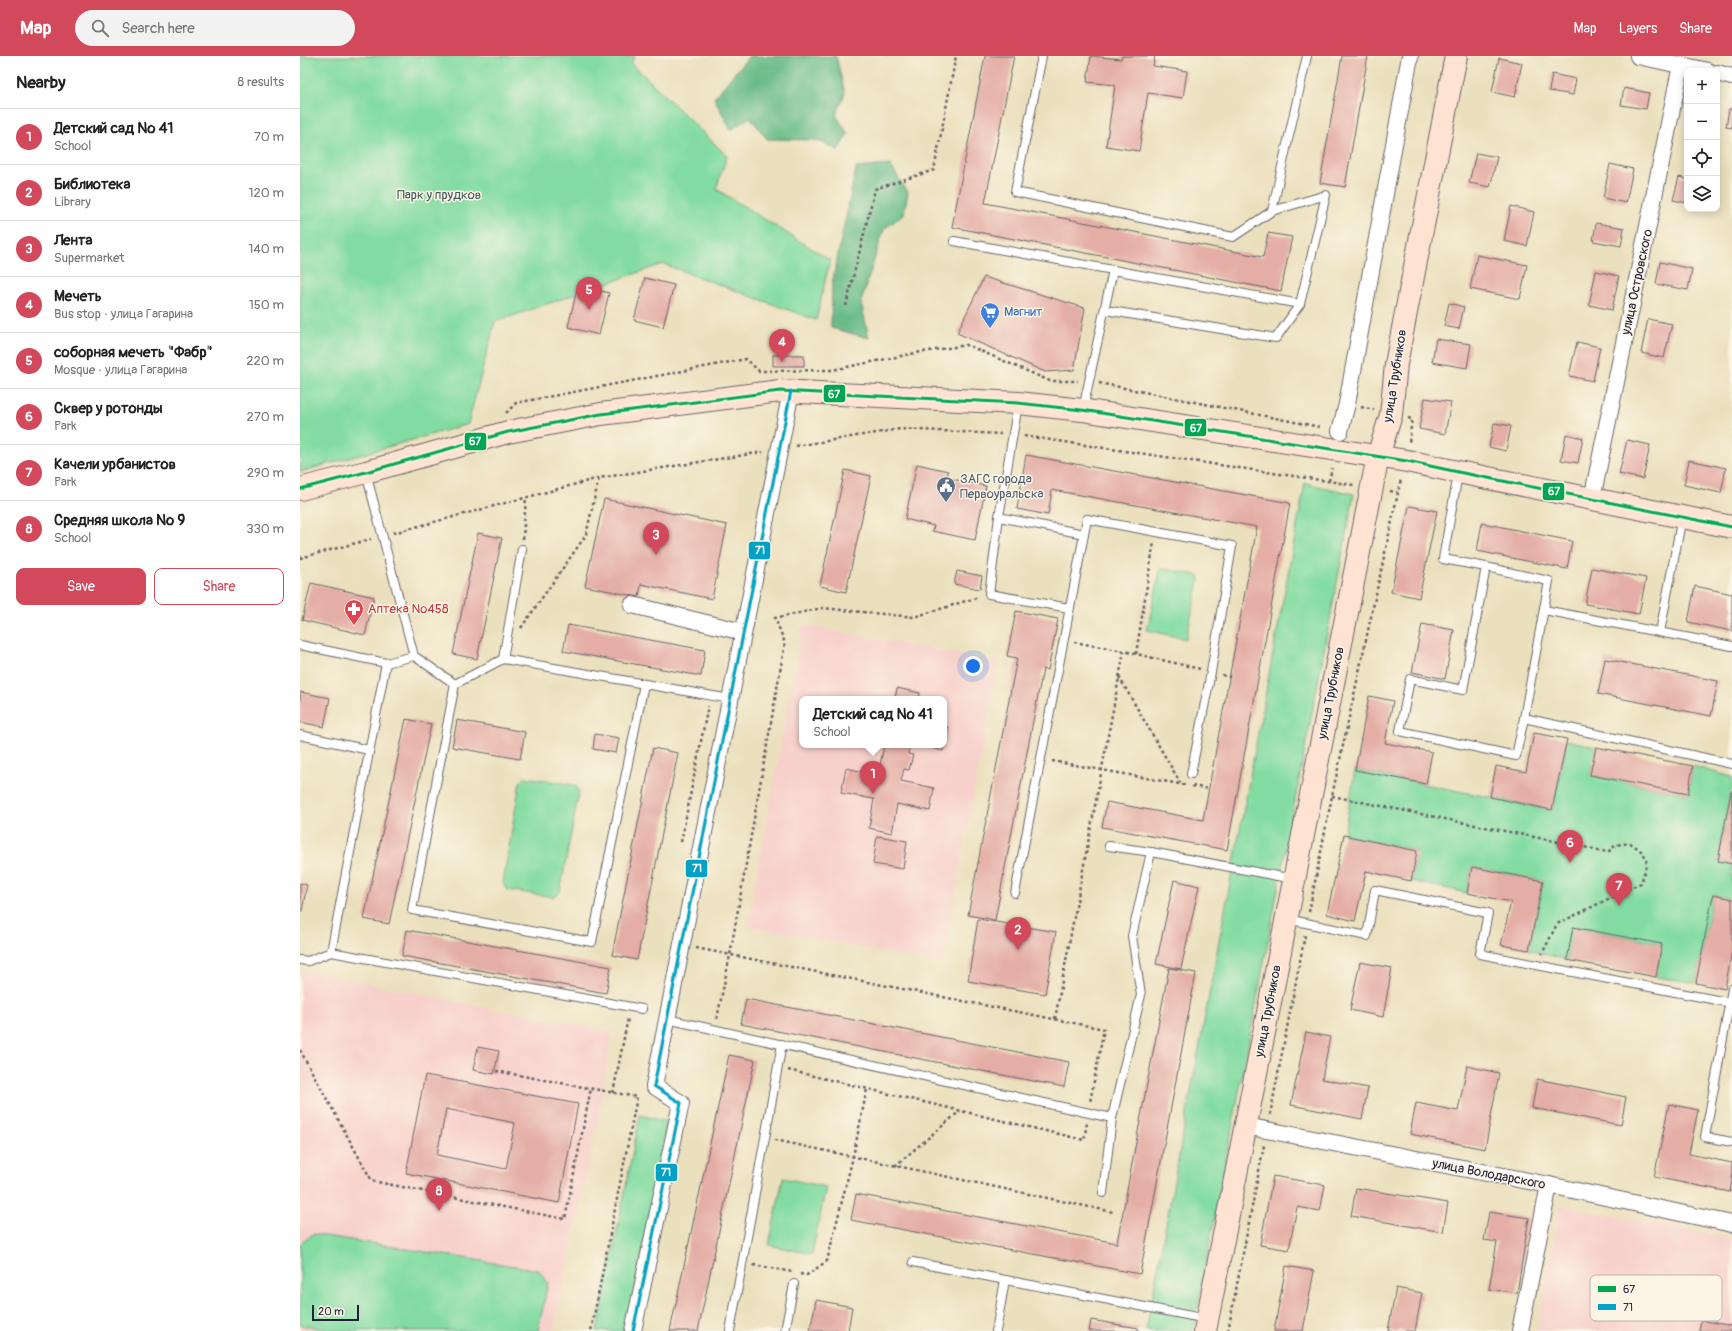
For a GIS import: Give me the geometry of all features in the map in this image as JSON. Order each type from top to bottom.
[{"type":"street","points":[[1340,431],[1347,404],[1410,56]]},
{"type":"street","name":"улица Трубников","points":[[1207,1325],[1378,456],[1391,415],[1396,364],[1456,56]]},
{"type":"street","points":[[1638,56],[1694,68]]},
{"type":"street","name":"улица Островского","points":[[1592,499],[1681,65]]},
{"type":"street","points":[[1720,74],[1732,77]]},
{"type":"street","points":[[300,489],[508,432],[601,414],[780,391],[791,391],[1018,403],[1082,410],[1407,461],[1732,527]]},
{"type":"street","points":[[633,1331],[681,1102],[654,1086],[791,391]]},
{"type":"street","points":[[632,606],[743,632]]},
{"type":"street","name":"улица Володарского","points":[[1246,1126],[1550,1185],[1732,1224]]},
{"type":"street","points":[[1520,1331],[1550,1185]]},
{"type":"lane","points":[[1042,56],[1015,192],[1233,237],[1272,211],[1326,195],[1300,304],[1276,338],[1105,310]]},
{"type":"lane","points":[[1272,211],[1307,56]]},
{"type":"lane","points":[[954,241],[1300,304]]},
{"type":"lane","points":[[1082,410],[1113,270]]},
{"type":"lane","points":[[1018,403],[999,517],[989,594],[1069,608]]},
{"type":"lane","points":[[366,472],[414,656],[454,684]]},
{"type":"lane","points":[[1458,472],[1443,559],[1486,567],[1550,580],[1516,756],[1400,731],[1410,679],[1463,690],[1486,567]]},
{"type":"lane","points":[[999,517],[1084,534]]},
{"type":"lane","points":[[1660,632],[1682,517]]},
{"type":"lane","points":[[1015,893],[1087,519],[1232,546],[1211,672],[1191,774]]},
{"type":"lane","points":[[503,659],[522,549]]},
{"type":"lane","points":[[1544,610],[1732,646]]},
{"type":"lane","points":[[300,645],[386,663],[414,656]]},
{"type":"lane","points":[[454,684],[503,659],[730,699]]},
{"type":"lane","points":[[331,952],[386,663]]},
{"type":"lane","points":[[454,684],[412,910],[592,942],[644,684]]},
{"type":"lane","points":[[1524,718],[1732,764]]},
{"type":"lane","points":[[300,735],[370,750]]},
{"type":"lane","points":[[1109,846],[1150,852],[1294,879]]},
{"type":"lane","points":[[1103,1193],[1112,1118],[1141,995],[1132,936],[1150,852]]},
{"type":"lane","points":[[1286,919],[1367,936],[1375,890],[1488,913],[1480,954],[1731,1003]]},
{"type":"lane","points":[[300,960],[308,961],[331,952],[642,1009]]},
{"type":"lane","points":[[1732,989],[1731,1003],[1705,1137],[1732,1142]]},
{"type":"lane","points":[[667,1019],[1112,1118]]},
{"type":"lane","points":[[730,1331],[782,1044]]},
{"type":"lane","points":[[913,1262],[1005,1280],[1207,1325]]},
{"type":"lane","points":[[996,1331],[1005,1280]]},
{"type":"lane","points":[[785,1331],[794,1284]]},
{"type":"path","points":[[846,306],[875,189],[934,170],[956,56]]},
{"type":"path","points":[[300,558],[599,478],[900,429],[1013,434],[1329,481]]},
{"type":"path","points":[[507,629],[519,630],[586,535],[599,478]]},
{"type":"path","points":[[522,549],[526,497]]},
{"type":"path","points":[[1136,654],[1156,532]]},
{"type":"path","points":[[714,1030],[730,955],[785,643],[775,618],[822,608],[914,618],[989,594]]},
{"type":"path","points":[[1063,640],[1124,651],[1230,677]]},
{"type":"path","points":[[1055,1019],[1124,651]]},
{"type":"path","points":[[1119,678],[1181,784]]},
{"type":"path","points":[[681,842],[710,696]]},
{"type":"path","points":[[1040,759],[1209,789]]},
{"type":"path","points":[[1332,796],[1608,852],[1616,845],[1630,843],[1643,851],[1647,865],[1641,883],[1557,924],[1536,965]]},
{"type":"path","points":[[681,945],[1104,1029],[1084,1140],[778,1067]]},
{"type":"path","points":[[614,1093],[630,1007]]},
{"type":"path","points":[[300,1050],[372,1181],[565,1219],[591,1088]]},
{"type":"path","points":[[496,1070],[637,1097],[591,1331]]},
{"type":"path","points":[[743,1263],[807,1275],[827,1261],[853,1157],[867,1088]]},
{"type":"path","points":[[895,1166],[960,1111]]},
{"type":"path","points":[[765,1138],[1113,1212]]},
{"type":"shaded area","points":[[803,625],[998,662],[942,963],[747,926]]},
{"type":"shaded area","points":[[300,970],[612,1032],[603,1090],[554,1331],[300,1331]]},
{"type":"shaded area","points":[[1560,1206],[1732,1238],[1732,1331],[1537,1331]]},
{"type":"green space","name":"Парк у прудков","points":[[300,56],[635,56],[631,63],[727,156],[716,189],[830,260],[816,320],[663,264],[495,322],[468,424],[300,472]]},
{"type":"green space","points":[[749,56],[836,56],[845,93],[836,115],[848,134],[838,150],[816,140],[767,139],[750,117],[731,130],[714,98]]},
{"type":"green space","points":[[890,165],[908,192],[904,214],[884,229],[861,302],[869,338],[831,328],[832,284],[856,168]]},
{"type":"green space","points":[[1305,483],[1354,494],[1193,1331],[1146,1331]]},
{"type":"green space","points":[[1161,568],[1200,576],[1186,639],[1147,630]]},
{"type":"green space","points":[[1567,740],[1596,747],[1590,775],[1688,794],[1693,766],[1732,777],[1732,787],[1718,861],[1732,864],[1732,899],[1713,895],[1696,983],[1656,977],[1662,944],[1574,927],[1567,960],[1529,950],[1543,881],[1472,867],[1467,893],[1411,881],[1417,851],[1344,835],[1355,770],[1552,810]]},
{"type":"green space","points":[[525,777],[575,785],[579,791],[560,892],[554,897],[507,890],[503,883],[520,782]]},
{"type":"green space","points":[[640,1115],[667,1122],[627,1331],[597,1331]]},
{"type":"green space","points":[[783,1178],[826,1187],[812,1254],[769,1245]]},
{"type":"green space","points":[[313,1234],[539,1270],[548,1283],[538,1331],[335,1331],[300,1325],[300,1244]]},
{"type":"building","points":[[985,56],[1014,56],[985,203],[1263,257],[1268,233],[1292,237],[1281,291],[952,227]]},
{"type":"building","points":[[1091,56],[1121,59],[1122,56],[1155,56],[1153,66],[1187,71],[1183,98],[1148,93],[1139,151],[1106,146],[1115,85],[1087,82]]},
{"type":"building","points":[[1342,56],[1368,56],[1345,187],[1320,183]]},
{"type":"building","points":[[1499,58],[1522,63],[1515,97],[1492,92]]},
{"type":"building","points":[[1552,74],[1576,79],[1573,95],[1549,91]]},
{"type":"building","points":[[1624,88],[1649,93],[1646,109],[1621,105]]},
{"type":"building","points":[[1729,109],[1732,109],[1732,128],[1726,127]]},
{"type":"building","points":[[1476,153],[1497,157],[1490,187],[1469,183]]},
{"type":"building","points":[[1610,164],[1633,169],[1626,203],[1603,198]]},
{"type":"building","points":[[1679,177],[1684,178],[1684,202],[1673,200]]},
{"type":"building","points":[[1511,206],[1534,212],[1527,246],[1504,241]]},
{"type":"building","points":[[1596,223],[1624,228],[1621,246],[1593,241]]},
{"type":"building","points":[[1477,255],[1527,265],[1520,299],[1470,289]]},
{"type":"building","points":[[1660,262],[1692,269],[1688,290],[1656,284]]},
{"type":"building","points":[[1596,271],[1619,276],[1612,310],[1589,305]]},
{"type":"building","points":[[984,277],[1085,308],[1074,370],[1045,372],[957,333]]},
{"type":"building","points":[[645,278],[674,285],[663,327],[634,320]]},
{"type":"building","points":[[578,285],[609,293],[599,335],[568,327]]},
{"type":"building","points":[[1449,303],[1464,307],[1459,329],[1444,326]]},
{"type":"building","points":[[1648,319],[1672,324],[1664,358],[1641,353]]},
{"type":"building","points":[[1436,339],[1471,344],[1467,368],[1432,362]]},
{"type":"building","points":[[1577,342],[1600,347],[1593,381],[1569,376]]},
{"type":"building","points":[[773,355],[804,355],[804,366],[773,366]]},
{"type":"building","points":[[1425,398],[1451,402],[1445,434],[1419,429]]},
{"type":"building","points":[[1494,423],[1511,426],[1506,451],[1489,447]]},
{"type":"building","points":[[1566,434],[1583,438],[1578,463],[1561,460]]},
{"type":"building","points":[[1627,440],[1650,445],[1643,479],[1619,474]]},
{"type":"building","points":[[1026,455],[1290,503],[1227,850],[1102,827],[1107,802],[1203,820],[1257,527],[1052,490],[1048,515],[1017,509]]},
{"type":"building","points":[[1689,460],[1726,468],[1721,493],[1684,485]]},
{"type":"building","name":"ЗАГС города Первоуральска","points":[[917,464],[948,471],[947,478],[986,486],[975,540],[932,531],[934,526],[905,519]]},
{"type":"building","points":[[845,470],[871,476],[846,592],[820,586]]},
{"type":"building","points":[[604,499],[727,525],[712,599],[641,584],[639,597],[585,586]]},
{"type":"building","points":[[1409,506],[1437,511],[1419,598],[1391,592]]},
{"type":"building","points":[[1482,523],[1572,541],[1567,569],[1477,551]]},
{"type":"building","points":[[478,533],[502,538],[477,659],[453,654]]},
{"type":"building","points":[[1592,568],[1646,578],[1639,614],[1585,604]]},
{"type":"building","points":[[957,571],[982,576],[980,589],[954,584]]},
{"type":"building","points":[[311,583],[374,597],[365,635],[302,620]]},
{"type":"building","points":[[1695,586],[1732,594],[1732,631],[1688,622]]},
{"type":"building","points":[[1016,611],[1058,619],[1048,670],[1043,669],[995,920],[968,915],[1017,658],[1007,656]]},
{"type":"building","points":[[1422,624],[1454,630],[1445,679],[1412,672]]},
{"type":"building","points":[[568,625],[705,650],[701,676],[563,651]]},
{"type":"building","points":[[1605,659],[1718,681],[1711,716],[1598,694]]},
{"type":"building","points":[[897,688],[920,693],[920,696],[896,696]]},
{"type":"building","points":[[300,692],[330,698],[324,727],[300,722]]},
{"type":"building","points":[[1369,696],[1393,701],[1385,743],[1432,752],[1426,784],[1355,770]]},
{"type":"building","points":[[406,719],[431,724],[389,924],[364,919]]},
{"type":"building","points":[[457,720],[525,732],[520,759],[452,747]]},
{"type":"building","points":[[1534,733],[1567,739],[1552,810],[1490,797],[1496,766],[1526,772]]},
{"type":"building","points":[[595,734],[619,738],[616,753],[593,749]]},
{"type":"building","points":[[1596,747],[1693,766],[1688,794],[1590,775]]},
{"type":"building","points":[[653,748],[678,753],[637,960],[612,955]]},
{"type":"building","points":[[883,748],[909,748],[908,754],[913,755],[909,770],[904,769],[901,781],[934,788],[930,811],[897,804],[892,833],[869,828],[874,799],[841,793],[846,768],[878,775]]},
{"type":"building","points":[[930,748],[944,748],[943,751]]},
{"type":"building","points":[[1732,791],[1732,864],[1718,861]]},
{"type":"building","points":[[1344,835],[1417,851],[1411,881],[1366,871],[1355,921],[1327,914]]},
{"type":"building","points":[[877,836],[907,841],[903,869],[873,864]]},
{"type":"building","points":[[1472,867],[1543,881],[1529,950],[1501,945],[1511,902],[1467,893]]},
{"type":"building","points":[[1174,880],[1199,886],[1181,969],[1156,964]]},
{"type":"building","points":[[300,883],[307,885],[302,911],[300,910]]},
{"type":"building","points":[[1713,895],[1732,899],[1732,950],[1725,989],[1696,983]]},
{"type":"building","points":[[978,919],[1056,932],[1045,994],[968,981]]},
{"type":"building","points":[[1573,927],[1662,944],[1656,977],[1567,960]]},
{"type":"building","points":[[407,930],[611,967],[606,993],[402,956]]},
{"type":"building","points":[[1360,962],[1392,968],[1383,1017],[1350,1010]]},
{"type":"building","points":[[1169,968],[1196,973],[1140,1274],[851,1220],[856,1194],[1117,1243]]},
{"type":"building","points":[[746,999],[1069,1062],[1064,1087],[741,1024]]},
{"type":"building","points":[[1306,1032],[1330,1037],[1322,1079],[1368,1088],[1362,1119],[1291,1105]]},
{"type":"building","points":[[478,1047],[499,1051],[494,1074],[473,1070]]},
{"type":"building","points":[[729,1055],[755,1060],[698,1331],[670,1331]]},
{"type":"building","points":[[1467,1066],[1499,1073],[1485,1149],[1410,1134],[1416,1103],[1458,1111]]},
{"type":"building","points":[[425,1075],[578,1104],[559,1203],[406,1173]],"holes":[[[446,1109],[515,1123],[506,1169],[437,1155]]]},
{"type":"building","points":[[1537,1079],[1626,1097],[1621,1125],[1532,1108]]},
{"type":"building","points":[[1669,1104],[1698,1110],[1689,1154],[1732,1163],[1730,1192],[1654,1177]]},
{"type":"building","points":[[1273,1176],[1325,1185],[1320,1211],[1297,1207],[1289,1250],[1260,1245]]},
{"type":"building","points":[[1356,1188],[1448,1203],[1443,1232],[1351,1216]]},
{"type":"building","points":[[1489,1212],[1529,1218],[1517,1293],[1489,1289],[1497,1242],[1484,1240]]},
{"type":"building","points":[[1286,1266],[1314,1271],[1303,1331],[1274,1331]]},
{"type":"building","points":[[1396,1288],[1422,1293],[1415,1331],[1388,1331]]},
{"type":"building","points":[[816,1300],[852,1307],[848,1331],[810,1331]]},
{"type":"building","points":[[1091,1320],[1138,1328],[1138,1331],[1089,1331]]},
{"type":"building","points":[[1701,1321],[1732,1326],[1732,1331],[1699,1331]]},
{"type":"transit line","name":"67","points":[[300,489],[508,432],[601,414],[780,391],[1018,403],[1082,410],[1407,461],[1732,527]]},
{"type":"transit line","name":"71","points":[[633,1331],[681,1103],[654,1086],[791,391]]},
{"type":"place","name":"соборная мечеть \"Фабр\"","points":[[589,310]]},
{"type":"place","name":"Магнит","points":[[990,329]]},
{"type":"place","name":"Мечеть","points":[[782,362]]},
{"type":"place","name":"ЗАГС города Первоуральска","points":[[946,503]]},
{"type":"place","name":"Лента","points":[[656,555]]},
{"type":"place","name":"Аптека №458","points":[[354,626]]},
{"type":"place","name":"Детский сад № 41","points":[[873,794]]},
{"type":"place","name":"Сквер у ротонды","points":[[1570,863]]},
{"type":"place","name":"Качели урбанистов","points":[[1619,906]]},
{"type":"place","name":"Библиотека","points":[[1018,950]]},
{"type":"place","name":"Средняя школа № 9","points":[[439,1211]]}]
